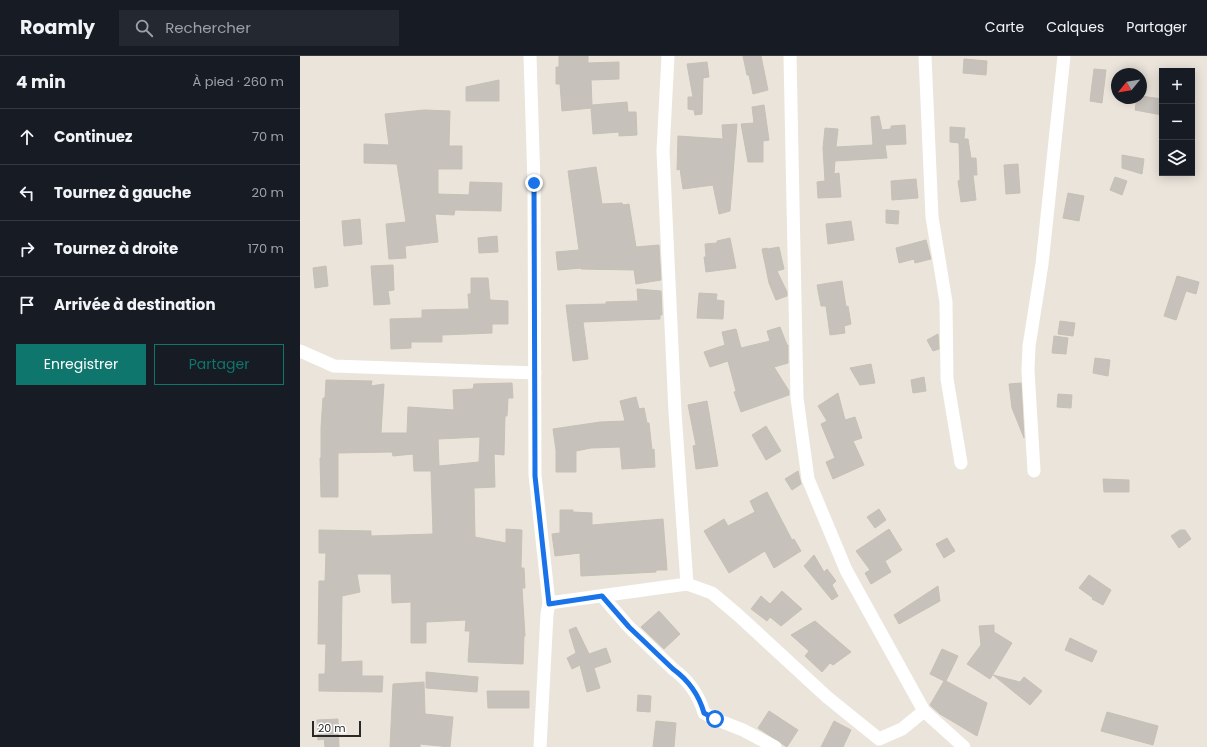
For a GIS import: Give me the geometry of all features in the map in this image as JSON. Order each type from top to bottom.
[{"type":"street","points":[[530,56],[534,183],[535,476],[549,604],[547,614],[540,747]]},
{"type":"street","points":[[668,56],[663,151],[675,412],[687,584]]},
{"type":"street","points":[[790,56],[797,398],[808,479],[846,570],[924,712],[964,747]]},
{"type":"street","points":[[924,56],[932,217],[946,302],[947,379],[961,463]]},
{"type":"street","points":[[1034,471],[1028,370],[1029,346],[1042,264],[1064,56]]},
{"type":"street","points":[[300,351],[334,366],[535,373]]},
{"type":"street","points":[[549,604],[687,584],[712,593],[827,697],[879,739],[902,728],[924,712]]},
{"type":"street","points":[[602,596],[629,627],[691,687],[701,703],[704,713],[743,730],[775,747]]},
{"type":"building","points":[[559,56],[588,56],[588,63],[619,62],[619,79],[591,80],[592,105],[627,102],[628,112],[636,112],[637,135],[619,136],[619,132],[593,134],[591,108],[562,111],[560,84],[556,84],[556,67],[559,67]]},
{"type":"building","points":[[743,56],[761,56],[768,90],[753,94]]},
{"type":"building","points":[[964,59],[987,61],[986,75],[963,73]]},
{"type":"building","points":[[707,62],[709,77],[703,78],[702,114],[695,115],[694,110],[688,109],[688,97],[693,97],[687,64]]},
{"type":"building","points":[[1094,69],[1106,70],[1102,103],[1090,101]]},
{"type":"building","points":[[499,80],[499,101],[466,101],[466,87]]},
{"type":"building","points":[[1147,97],[1159,99],[1159,114],[1135,110],[1136,104],[1147,104]]},
{"type":"building","points":[[764,105],[769,140],[763,141],[763,162],[748,162],[741,124],[754,123],[752,107]]},
{"type":"building","points":[[424,110],[450,111],[449,146],[462,146],[462,169],[438,169],[438,194],[469,195],[470,182],[502,183],[501,211],[455,210],[454,215],[435,214],[438,242],[405,246],[406,258],[389,259],[386,224],[406,222],[397,164],[364,163],[364,144],[389,145],[385,114]]},
{"type":"building","points":[[879,116],[882,130],[891,129],[891,126],[905,125],[906,144],[885,145],[887,158],[835,161],[834,174],[839,173],[841,197],[818,198],[817,182],[825,181],[823,148],[825,128],[838,129],[836,147],[873,145],[871,117]]},
{"type":"building","points":[[737,124],[730,211],[719,214],[713,185],[683,189],[680,169],[677,170],[678,136],[723,139],[722,125]]},
{"type":"building","points":[[950,127],[965,128],[964,139],[968,139],[971,158],[976,158],[977,175],[973,175],[976,200],[961,202],[958,181],[960,180],[959,143],[950,142]]},
{"type":"building","points":[[1122,155],[1144,159],[1142,174],[1122,168]]},
{"type":"building","points":[[1018,164],[1020,193],[1006,194],[1004,165]]},
{"type":"building","points":[[596,167],[602,204],[629,204],[636,247],[659,245],[661,280],[636,284],[634,270],[581,268],[558,270],[556,252],[579,250],[568,171]]},
{"type":"building","points":[[1115,177],[1127,181],[1122,195],[1110,190]]},
{"type":"building","points":[[916,179],[918,198],[892,200],[891,181]]},
{"type":"building","points":[[1068,193],[1084,196],[1079,221],[1063,218]]},
{"type":"building","points":[[886,210],[899,211],[898,224],[886,223]]},
{"type":"building","points":[[360,219],[362,244],[344,246],[342,221]]},
{"type":"building","points":[[851,221],[854,240],[828,244],[826,224]]},
{"type":"building","points":[[497,236],[498,252],[479,253],[478,238]]},
{"type":"building","points":[[730,238],[736,268],[706,272],[704,257],[706,257],[705,244],[717,243],[717,241]]},
{"type":"building","points":[[926,240],[931,259],[915,263],[914,259],[899,263],[896,248]]},
{"type":"building","points":[[779,247],[784,269],[777,271],[787,292],[787,296],[776,300],[769,283],[762,249]]},
{"type":"building","points":[[393,265],[394,290],[388,291],[390,304],[374,305],[371,266]]},
{"type":"building","points":[[326,266],[328,286],[315,288],[313,268]]},
{"type":"building","points":[[1177,276],[1199,282],[1196,294],[1186,291],[1176,320],[1164,316]]},
{"type":"building","points":[[471,278],[488,278],[490,300],[508,301],[508,324],[492,324],[492,333],[442,335],[442,342],[411,342],[411,348],[391,349],[390,319],[422,318],[422,310],[469,309],[468,294],[471,294]]},
{"type":"building","points":[[842,281],[846,307],[848,306],[851,324],[844,326],[845,333],[830,335],[826,306],[821,306],[817,285]]},
{"type":"building","points":[[637,289],[661,291],[662,315],[660,315],[660,319],[583,322],[588,359],[573,361],[566,305],[606,304],[606,302],[638,301]]},
{"type":"building","points":[[699,293],[717,294],[716,300],[724,301],[723,319],[697,318]]},
{"type":"building","points":[[1060,321],[1075,323],[1073,336],[1058,334]]},
{"type":"building","points":[[780,327],[788,345],[788,363],[774,367],[789,391],[789,395],[741,412],[734,392],[736,391],[728,361],[710,367],[704,352],[725,345],[722,332],[736,329],[741,348],[770,341],[767,331]]},
{"type":"building","points":[[938,334],[939,349],[933,351],[927,340]]},
{"type":"building","points":[[1054,336],[1068,338],[1066,354],[1052,353]]},
{"type":"building","points":[[1095,358],[1110,360],[1108,376],[1093,373]]},
{"type":"building","points":[[871,364],[875,383],[860,385],[850,368]]},
{"type":"building","points":[[924,377],[926,391],[913,393],[911,380]]},
{"type":"building","points":[[326,380],[372,381],[371,386],[384,384],[381,433],[407,433],[408,407],[454,410],[453,390],[473,389],[474,384],[512,383],[513,398],[508,398],[507,416],[505,416],[504,455],[494,454],[495,487],[474,488],[475,537],[506,543],[506,529],[522,530],[521,568],[524,568],[525,588],[522,588],[525,636],[523,664],[468,662],[470,631],[465,631],[466,620],[426,622],[426,643],[411,643],[411,602],[392,603],[391,574],[357,574],[360,592],[342,596],[341,662],[362,661],[362,676],[383,676],[382,692],[319,691],[319,674],[325,674],[326,644],[318,644],[319,581],[325,581],[326,553],[319,553],[319,530],[371,531],[371,536],[433,534],[431,471],[414,471],[413,454],[393,456],[392,452],[338,453],[338,497],[321,497],[321,428],[323,398],[325,398]],"holes":[[[480,437],[479,462],[439,466],[438,439]]]},
{"type":"building","points":[[1021,383],[1024,438],[1012,408],[1009,384]]},
{"type":"building","points":[[838,393],[845,420],[855,417],[862,438],[853,441],[864,465],[833,479],[826,462],[835,458],[821,424],[827,421],[818,406]]},
{"type":"building","points":[[1058,394],[1072,395],[1071,408],[1057,407]]},
{"type":"building","points":[[636,397],[639,409],[644,408],[647,423],[649,423],[652,450],[654,449],[655,467],[622,469],[620,447],[591,448],[576,451],[576,472],[556,472],[556,450],[553,429],[600,422],[625,421],[620,401]]},
{"type":"building","points":[[707,401],[718,466],[696,469],[693,446],[696,445],[688,405]]},
{"type":"building","points":[[766,426],[781,451],[766,460],[752,435]]},
{"type":"building","points":[[798,471],[801,484],[792,490],[785,479]]},
{"type":"building","points":[[1103,479],[1129,480],[1129,492],[1104,492]]},
{"type":"building","points":[[767,492],[792,540],[794,539],[801,551],[774,568],[765,551],[729,573],[704,531],[724,519],[728,526],[755,512],[750,501]]},
{"type":"building","points":[[879,509],[886,520],[875,528],[867,517]]},
{"type":"building","points":[[560,510],[573,510],[573,512],[592,513],[592,525],[663,519],[667,570],[656,570],[656,572],[581,576],[580,553],[555,556],[552,534],[560,533]]},
{"type":"building","points":[[889,529],[902,550],[885,561],[891,572],[871,584],[865,573],[870,570],[856,551]]},
{"type":"building","points":[[1180,530],[1185,530],[1191,539],[1179,548],[1171,536]]},
{"type":"building","points":[[947,538],[955,551],[944,558],[936,544]]},
{"type":"building","points":[[814,555],[824,572],[827,569],[836,581],[832,585],[838,596],[832,600],[804,566]]},
{"type":"building","points":[[1089,575],[1111,590],[1103,605],[1092,599],[1093,598],[1079,588]]},
{"type":"building","points":[[938,586],[940,601],[899,624],[894,615]]},
{"type":"building","points":[[782,591],[802,609],[781,626],[770,617],[767,621],[751,609],[761,596],[770,604]]},
{"type":"building","points":[[659,611],[680,634],[664,649],[641,627]]},
{"type":"building","points":[[815,621],[851,652],[833,665],[830,663],[822,672],[805,656],[809,651],[791,635]]},
{"type":"building","points":[[994,625],[994,632],[1012,643],[990,679],[967,664],[981,645],[979,626]]},
{"type":"building","points":[[576,627],[589,654],[606,648],[611,662],[594,668],[600,688],[587,692],[580,665],[572,669],[567,658],[576,653],[569,630]]},
{"type":"building","points":[[1070,638],[1097,651],[1092,662],[1065,650]]},
{"type":"building","points":[[942,649],[958,656],[946,681],[987,703],[977,736],[940,714],[930,705],[944,681],[930,674]]},
{"type":"building","points":[[426,672],[478,677],[477,692],[426,688]]},
{"type":"building","points":[[993,675],[1020,682],[1024,677],[1042,691],[1030,705]]},
{"type":"building","points":[[424,682],[425,714],[453,717],[450,747],[420,744],[420,747],[390,747],[393,684]]},
{"type":"building","points":[[487,691],[529,691],[529,708],[488,708]]},
{"type":"building","points":[[638,695],[651,696],[650,712],[637,711]]},
{"type":"building","points":[[769,711],[798,730],[787,747],[758,728]]},
{"type":"building","points":[[1107,712],[1158,726],[1153,745],[1101,731]]},
{"type":"building","points":[[338,719],[339,747],[325,747],[324,739],[318,740],[317,720]]},
{"type":"building","points":[[656,721],[676,723],[674,747],[653,747]]},
{"type":"building","points":[[834,721],[851,730],[843,747],[821,747]]},
{"type":"route","points":[[534,183],[535,476],[549,604],[602,596],[629,627],[691,687],[701,703],[704,713],[715,719]]}]
